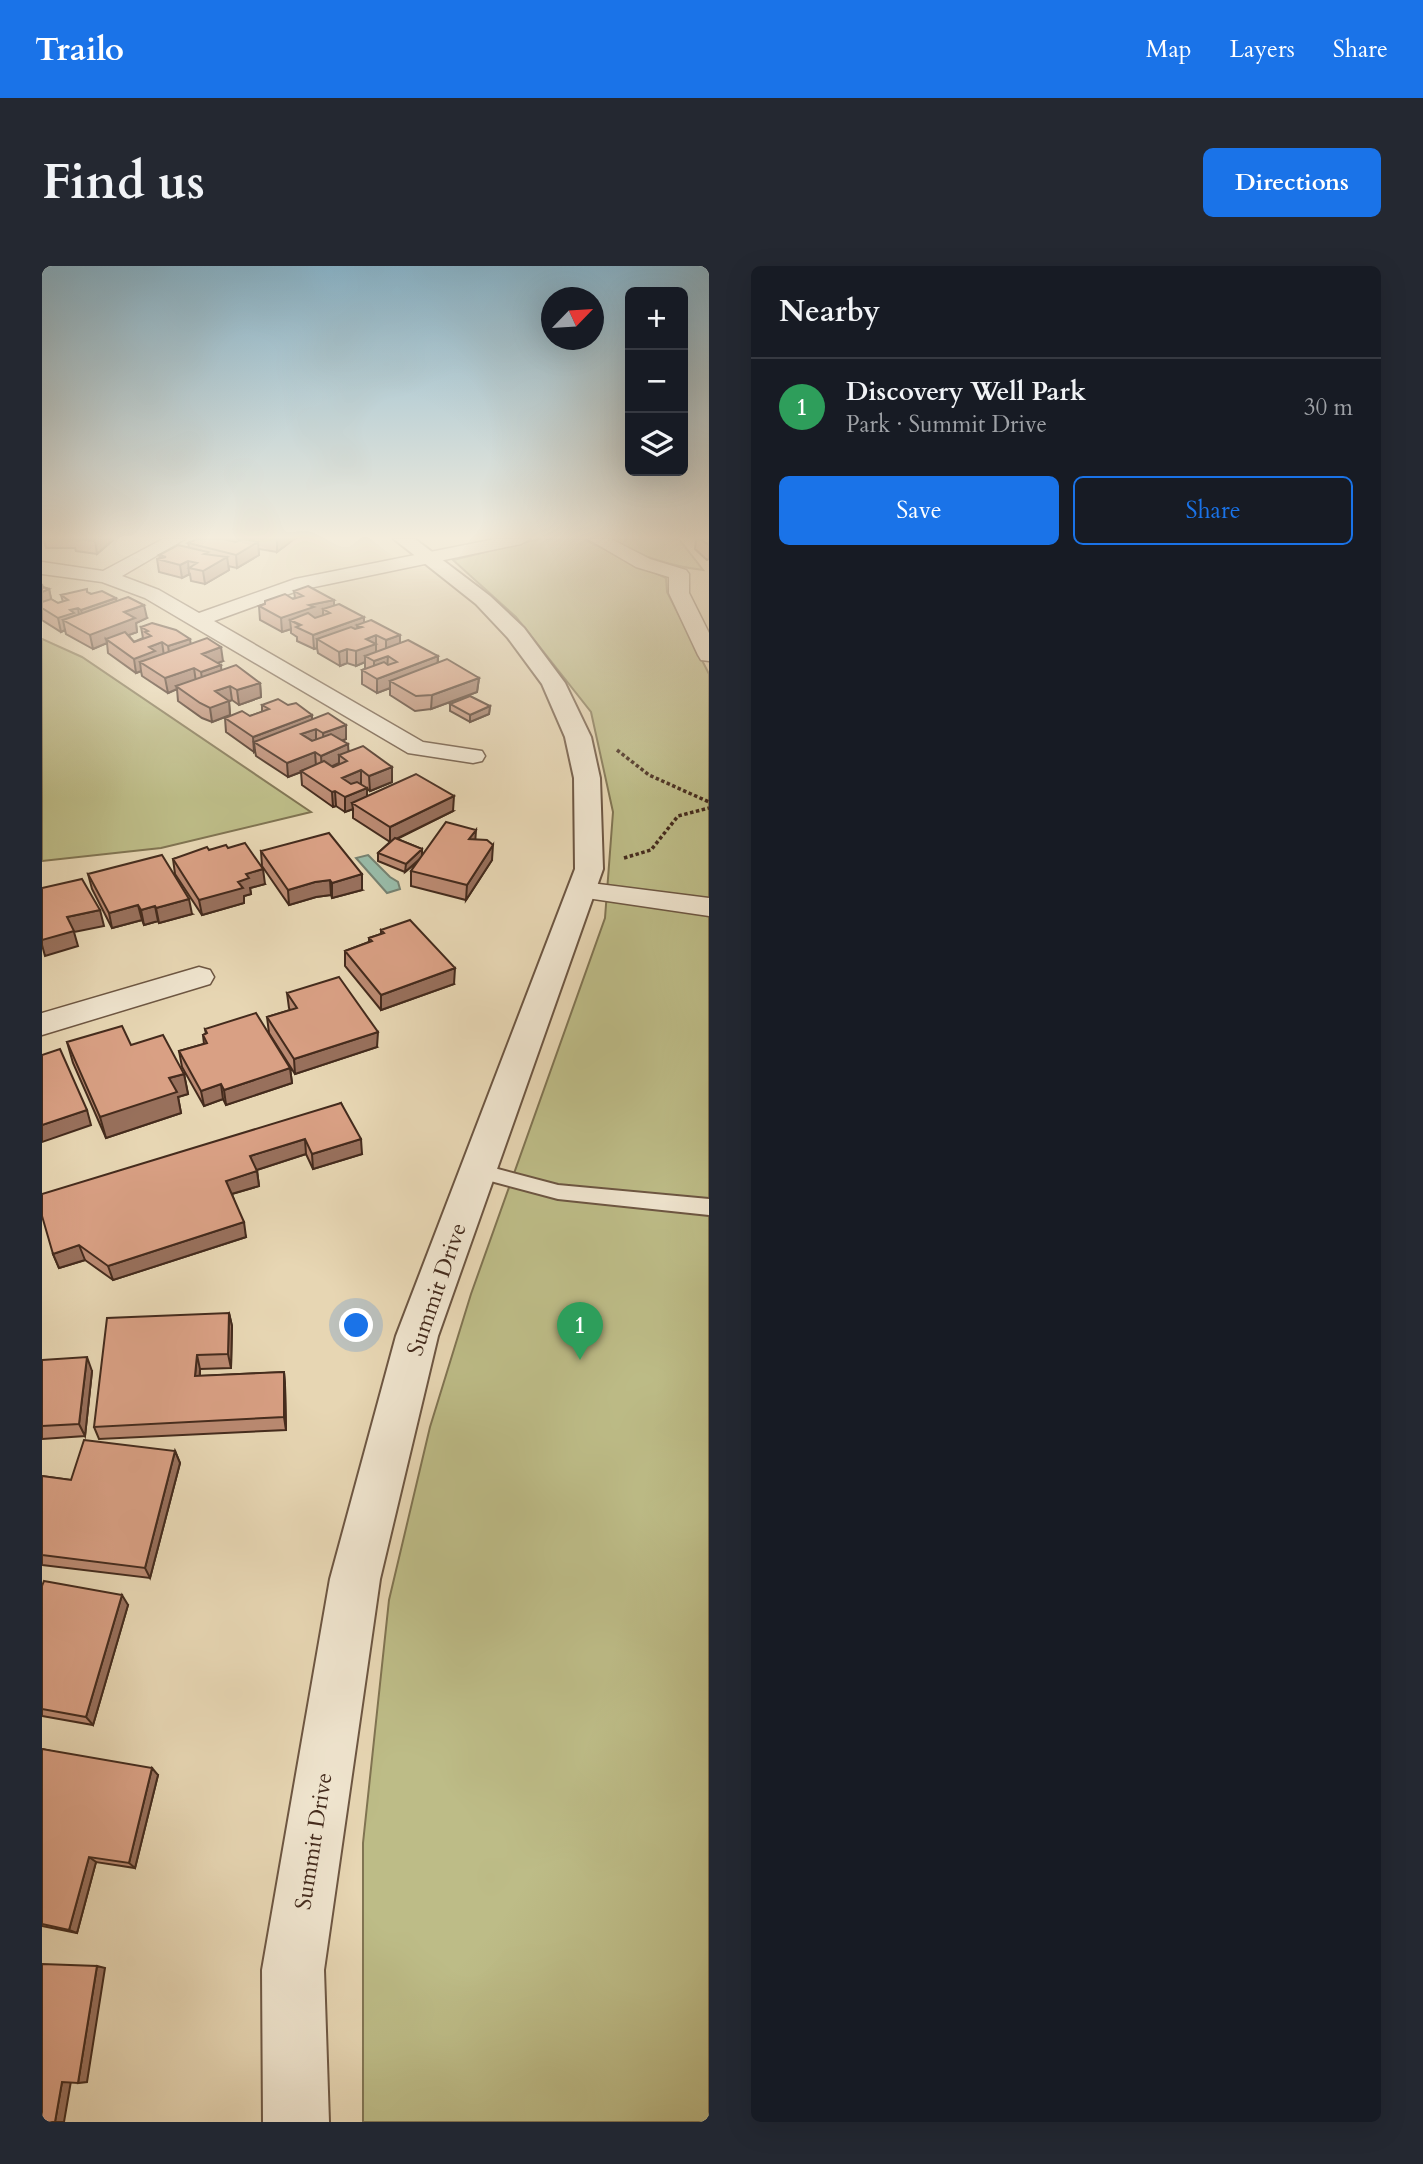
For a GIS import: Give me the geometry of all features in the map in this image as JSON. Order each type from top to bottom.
[{"type":"street","points":[[208,626],[416,748],[473,756]]},
{"type":"street","name":"Summit Drive","points":[[296,2122],[293,1970],[355,1579],[417,1336],[586,879],[587,778],[578,737],[553,683],[509,626]]},
{"type":"street","points":[[695,626],[709,655]]},
{"type":"street","points":[[586,879],[709,885]]},
{"type":"street","points":[[586,879],[709,907]]},
{"type":"street","points":[[42,1024],[199,977]]},
{"type":"lane","points":[[479,1171],[558,1192],[709,1207]]},
{"type":"path","points":[[614,747],[629,763],[652,779],[709,805]]},
{"type":"path","points":[[586,879],[651,850],[678,816],[709,805]]},
{"type":"shaded area","points":[[523,626],[684,626],[709,674],[709,2122],[363,2122],[363,1843],[389,1600],[430,1427],[471,1294],[605,918],[613,812],[591,712]]},
{"type":"shaded area","points":[[42,639],[82,657],[311,812],[161,848],[42,861]]},
{"type":"shaded area","points":[[368,855],[398,882],[400,889],[387,893],[356,858]]},
{"type":"building","points":[[73,626],[115,626],[90,635]]},
{"type":"building","points":[[161,626],[176,630],[190,639],[168,646],[162,642],[149,647],[155,651],[134,659],[106,639],[125,632],[134,642],[151,636],[141,627]]},
{"type":"building","points":[[299,626],[340,626],[313,635],[296,627]]},
{"type":"building","points":[[359,626],[382,626],[400,635],[386,640],[376,635],[366,639],[376,644],[356,651],[347,649],[339,652],[317,639],[351,627],[362,627]]},
{"type":"building","points":[[207,638],[221,647],[202,654],[221,665],[201,672],[194,668],[165,678],[140,662]]},
{"type":"building","points":[[408,640],[438,656],[377,679],[362,670],[384,662],[388,665],[397,662],[388,656],[374,661],[365,656]]},
{"type":"building","points":[[447,659],[479,678],[432,695],[416,696],[390,681]]},
{"type":"building","points":[[236,665],[260,683],[237,690],[230,686],[215,691],[229,701],[210,708],[176,686]]},
{"type":"building","points":[[470,696],[490,706],[470,715],[450,704]]},
{"type":"building","points":[[278,699],[288,705],[296,703],[312,715],[253,737],[225,718],[242,711],[250,716],[269,709],[262,705]]},
{"type":"building","points":[[328,713],[346,725],[323,733],[316,729],[301,734],[312,741],[331,734],[348,744],[321,756],[315,752],[287,763],[254,742]]},
{"type":"building","points":[[363,746],[392,767],[369,776],[361,770],[342,778],[351,784],[357,782],[367,788],[345,797],[332,792],[301,771],[324,761],[333,767],[347,761],[339,755]]},
{"type":"building","points":[[416,774],[454,796],[390,827],[352,803]]},
{"type":"building","points":[[446,822],[476,830],[469,839],[487,840],[493,845],[467,885],[411,871]]},
{"type":"building","points":[[329,833],[362,874],[332,883],[330,880],[315,882],[288,890],[261,851]]},
{"type":"building","points":[[395,838],[422,849],[406,864],[378,853]]},
{"type":"building","points":[[245,843],[263,869],[246,874],[249,878],[238,882],[243,888],[199,900],[173,859],[207,847],[209,850],[226,845],[228,848]]},
{"type":"building","points":[[162,855],[189,899],[156,908],[155,906],[141,910],[138,905],[109,913],[88,874]]},
{"type":"building","points":[[82,879],[100,910],[67,917],[74,931],[42,940],[42,888]]},
{"type":"building","points":[[410,920],[455,968],[381,995],[345,951],[372,941],[369,938],[384,933],[381,930]]},
{"type":"building","points":[[339,977],[378,1032],[294,1059],[267,1017],[297,1008],[287,993]]},
{"type":"building","points":[[256,1013],[290,1068],[224,1090],[221,1084],[201,1091],[179,1051],[207,1043],[203,1035],[207,1033],[205,1029]]},
{"type":"building","points":[[122,1026],[131,1045],[163,1035],[184,1074],[169,1078],[177,1092],[100,1117],[67,1042]]},
{"type":"building","points":[[60,1049],[87,1110],[42,1125],[42,1055]]},
{"type":"building","points":[[341,1103],[361,1139],[312,1154],[305,1139],[250,1156],[257,1171],[226,1181],[244,1222],[108,1266],[79,1245],[53,1254],[42,1216],[42,1194]]},
{"type":"building","points":[[229,1313],[228,1354],[197,1355],[195,1376],[284,1372],[284,1417],[94,1427],[107,1318]]},
{"type":"building","points":[[87,1357],[79,1424],[42,1426],[42,1360]]},
{"type":"building","points":[[84,1440],[175,1451],[145,1568],[42,1555],[42,1476],[71,1480]]},
{"type":"building","points":[[44,1581],[122,1595],[86,1717],[42,1709]]},
{"type":"building","points":[[42,1749],[152,1768],[129,1863],[89,1857],[69,1930],[42,1924]]},
{"type":"building","points":[[42,1964],[97,1966],[78,2083],[62,2082],[55,2122],[42,2122]]},
{"type":"place","name":"Discovery Well Park","points":[[580,1360]]}]
